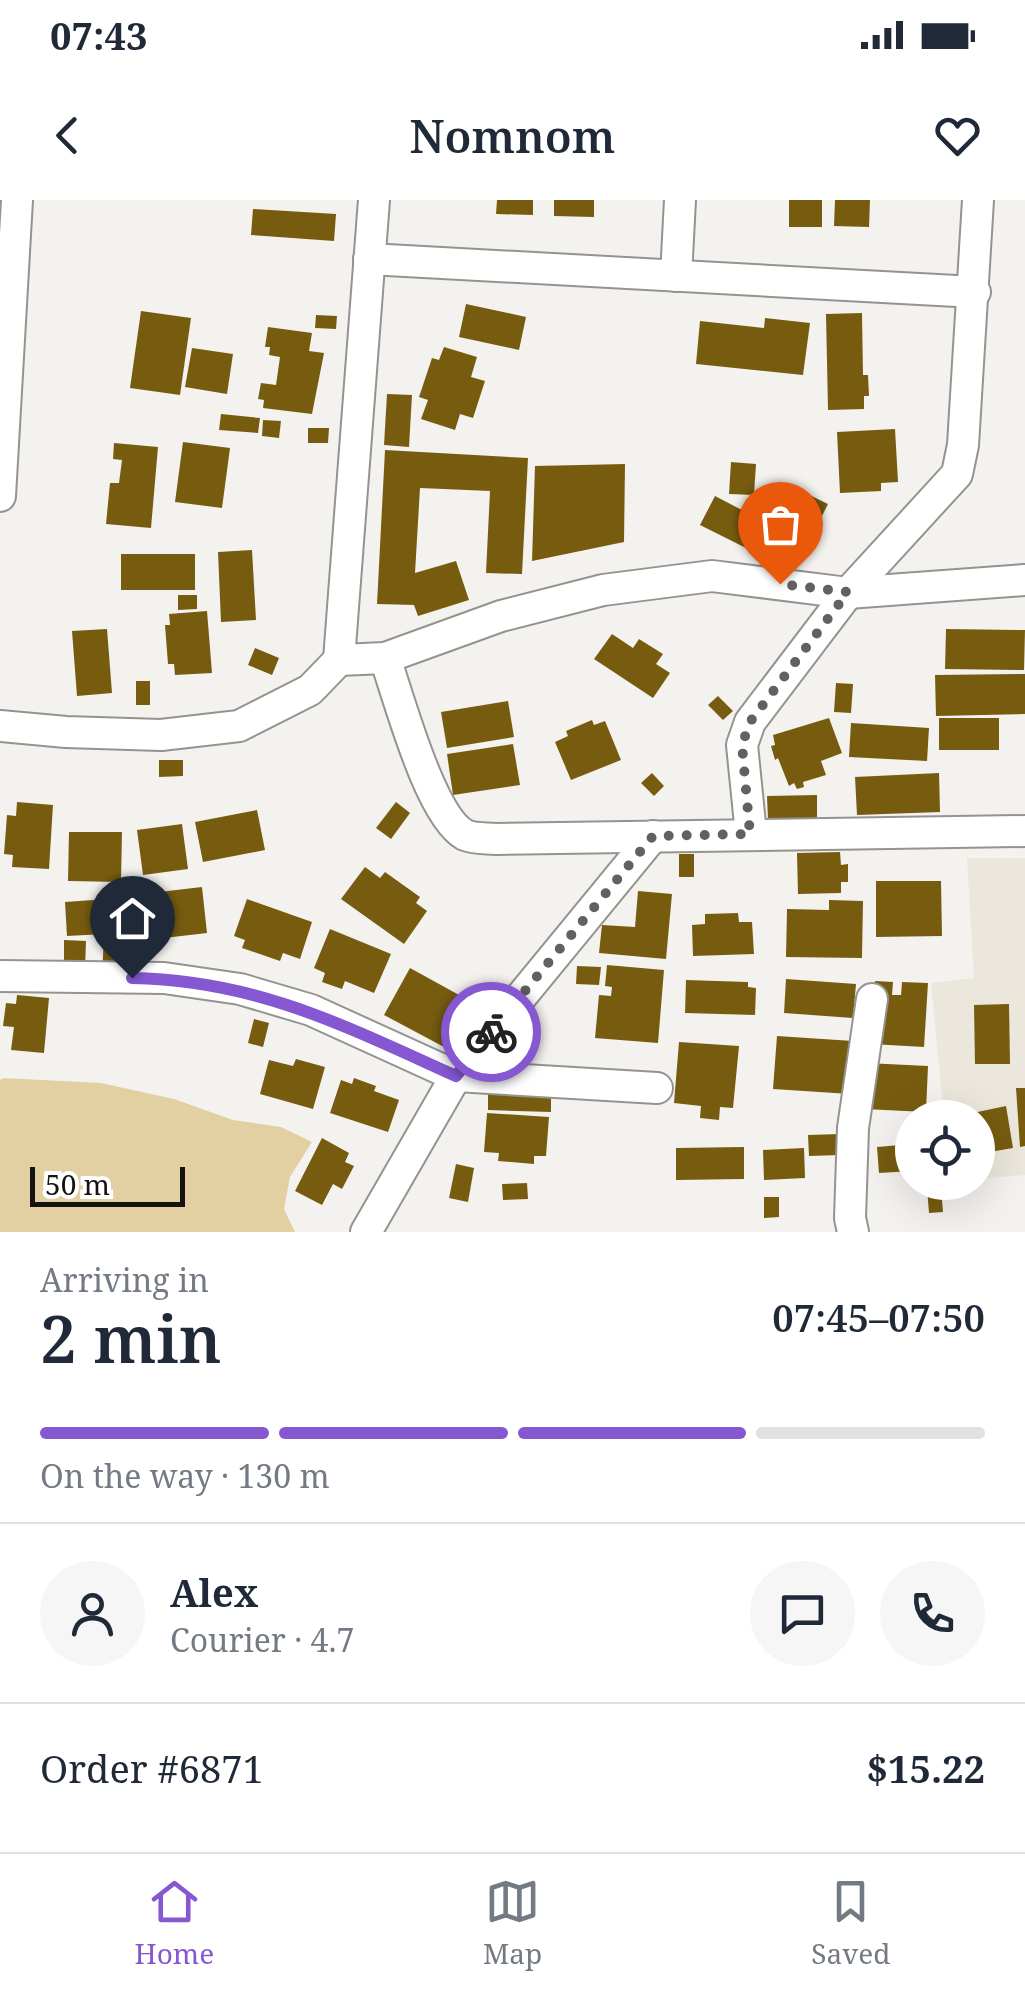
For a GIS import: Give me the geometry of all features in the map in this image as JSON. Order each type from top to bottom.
[{"type":"street","points":[[0,496],[16,200]]},
{"type":"street","points":[[0,726],[161,736],[239,726],[310,690],[339,660],[374,200]]},
{"type":"street","points":[[676,276],[680,200]]},
{"type":"street","points":[[750,834],[742,745],[750,722],[848,592],[957,474],[963,445],[975,292],[978,200]]},
{"type":"street","points":[[369,259],[975,292]]},
{"type":"street","points":[[339,660],[386,658],[501,616],[603,590],[712,576],[848,592],[1025,580]]},
{"type":"street","points":[[386,658],[434,798],[449,822],[468,836],[496,839],[1025,831]]},
{"type":"street","points":[[366,1232],[456,1076],[653,836]]},
{"type":"street","points":[[0,976],[164,978],[240,989],[311,1010],[456,1076],[657,1088]]},
{"type":"street","points":[[853,1232],[850,1218],[854,1128],[872,999]]},
{"type":"shaded area","points":[[967,858],[1025,858],[1025,1175],[995,1178],[995,1100],[942,1100],[931,983],[974,978]]},
{"type":"shaded area","points":[[3,1078],[101,1083],[174,1099],[233,1120],[281,1127],[312,1142],[290,1177],[284,1209],[295,1232],[0,1232]]},
{"type":"building","points":[[497,200],[533,200],[533,215],[496,214]]},
{"type":"building","points":[[554,200],[594,200],[594,217],[554,216]]},
{"type":"building","points":[[789,200],[822,200],[822,227],[789,227]]},
{"type":"building","points":[[835,200],[870,200],[869,227],[834,226]]},
{"type":"building","points":[[253,209],[336,214],[334,241],[251,235]]},
{"type":"building","points":[[466,304],[526,317],[519,350],[459,337]]},
{"type":"building","points":[[141,311],[191,318],[180,395],[130,388]]},
{"type":"building","points":[[862,313],[863,375],[868,375],[869,396],[864,396],[864,409],[828,410],[826,314]]},
{"type":"building","points":[[316,315],[337,316],[336,329],[315,328]]},
{"type":"building","points":[[765,318],[810,323],[803,375],[696,364],[700,321],[764,328]]},
{"type":"building","points":[[268,327],[312,333],[309,351],[324,353],[312,414],[263,408],[264,400],[258,399],[261,383],[276,385],[280,357],[269,355],[270,347],[265,347]]},
{"type":"building","points":[[444,347],[477,357],[471,377],[485,381],[473,418],[460,414],[455,430],[421,419],[428,400],[419,397],[432,358],[439,360]]},
{"type":"building","points":[[192,348],[233,354],[227,394],[185,387]]},
{"type":"building","points":[[387,394],[412,395],[409,447],[384,445]]},
{"type":"building","points":[[221,414],[260,418],[258,433],[219,430]]},
{"type":"building","points":[[263,420],[281,421],[279,438],[262,436]]},
{"type":"building","points":[[308,428],[329,428],[328,443],[308,443]]},
{"type":"building","points":[[895,429],[898,482],[881,483],[881,491],[840,493],[837,432]]},
{"type":"building","points":[[183,442],[230,448],[222,508],[175,502]]},
{"type":"building","points":[[114,443],[158,447],[151,528],[106,524],[110,483],[119,483],[122,460],[113,459]]},
{"type":"building","points":[[385,450],[528,458],[522,574],[486,573],[490,491],[420,488],[415,573],[456,561],[469,600],[418,616],[414,605],[377,604]]},
{"type":"building","points":[[731,462],[756,464],[754,495],[729,494]]},
{"type":"building","points":[[625,464],[624,542],[532,561],[535,466]]},
{"type":"building","points":[[799,490],[828,504],[802,556],[774,541]]},
{"type":"building","points":[[715,496],[765,522],[750,550],[700,525]]},
{"type":"building","points":[[252,550],[256,620],[221,622],[218,552]]},
{"type":"building","points":[[121,554],[195,554],[195,590],[121,590]]},
{"type":"building","points":[[178,595],[197,595],[197,609],[178,610]]},
{"type":"building","points":[[207,611],[212,673],[175,675],[174,664],[168,664],[165,625],[170,625],[169,614]]},
{"type":"building","points":[[107,629],[112,693],[77,696],[72,631]]},
{"type":"building","points":[[946,629],[1025,630],[1024,670],[945,669]]},
{"type":"building","points":[[612,634],[633,648],[639,639],[663,654],[656,664],[670,673],[653,698],[594,659]]},
{"type":"building","points":[[255,648],[279,658],[272,675],[248,665]]},
{"type":"building","points":[[1025,674],[1025,714],[936,716],[935,675]]},
{"type":"building","points":[[136,681],[150,681],[150,705],[136,705]]},
{"type":"building","points":[[836,683],[853,684],[851,713],[834,712]]},
{"type":"building","points":[[718,696],[733,711],[723,720],[708,705]]},
{"type":"building","points":[[508,701],[514,737],[447,748],[441,712]]},
{"type":"building","points":[[829,718],[842,753],[821,761],[826,775],[803,782],[804,787],[797,789],[794,783],[789,786],[778,758],[775,760],[773,735]]},
{"type":"building","points":[[939,718],[999,718],[999,750],[939,750]]},
{"type":"building","points":[[592,720],[594,725],[605,721],[621,760],[571,780],[555,742],[568,736],[566,731]]},
{"type":"building","points":[[851,723],[929,728],[927,761],[849,757]]},
{"type":"building","points":[[513,744],[520,785],[453,795],[447,754]]},
{"type":"building","points":[[159,760],[183,760],[183,776],[159,777]]},
{"type":"building","points":[[652,773],[664,786],[654,796],[641,783]]},
{"type":"building","points":[[939,773],[940,812],[857,815],[855,777]]},
{"type":"building","points":[[817,795],[817,819],[768,820],[767,796]]},
{"type":"building","points":[[17,802],[53,805],[49,869],[12,867],[13,855],[4,854],[7,815],[16,816]]},
{"type":"building","points":[[396,802],[410,813],[391,839],[376,828]]},
{"type":"building","points":[[257,810],[265,850],[203,862],[195,822]]},
{"type":"building","points":[[182,824],[188,869],[143,875],[137,830]]},
{"type":"building","points":[[69,832],[122,832],[121,882],[68,881]]},
{"type":"building","points":[[840,852],[841,865],[848,864],[848,882],[841,882],[841,893],[798,894],[797,853]]},
{"type":"building","points":[[679,854],[694,854],[694,877],[679,877]]},
{"type":"building","points":[[365,867],[380,878],[385,872],[420,897],[416,903],[427,911],[404,944],[341,899]]},
{"type":"building","points":[[876,881],[941,881],[942,936],[876,937]]},
{"type":"building","points":[[202,887],[207,933],[147,940],[142,894]]},
{"type":"building","points":[[638,891],[672,894],[666,959],[599,953],[602,925],[635,927]]},
{"type":"building","points":[[121,898],[123,933],[67,936],[65,902]]},
{"type":"building","points":[[247,899],[312,922],[300,959],[283,953],[280,961],[242,948],[245,940],[234,936]]},
{"type":"building","points":[[829,900],[863,901],[862,958],[786,957],[787,909],[829,910]]},
{"type":"building","points":[[738,913],[739,922],[752,922],[754,954],[693,956],[692,925],[705,924],[705,914]]},
{"type":"building","points":[[330,929],[391,954],[374,993],[345,981],[342,989],[322,982],[325,973],[314,968]]},
{"type":"building","points":[[104,939],[124,939],[122,972],[102,972]]},
{"type":"building","points":[[64,940],[86,941],[85,969],[64,969]]},
{"type":"building","points":[[607,965],[664,970],[658,1043],[595,1038],[599,995],[611,996],[612,987],[605,986]]},
{"type":"building","points":[[577,966],[601,967],[599,985],[576,984]]},
{"type":"building","points":[[410,968],[470,1001],[444,1047],[384,1015]]},
{"type":"building","points":[[786,979],[856,984],[853,1018],[784,1013]]},
{"type":"building","points":[[686,980],[748,982],[748,987],[756,988],[755,1015],[685,1013]]},
{"type":"building","points":[[875,981],[893,982],[892,995],[901,995],[902,982],[928,983],[924,1047],[871,1044]]},
{"type":"building","points":[[17,995],[49,998],[44,1053],[11,1050],[14,1027],[3,1026],[6,1003],[16,1004]]},
{"type":"building","points":[[1009,1004],[1010,1064],[975,1064],[974,1005]]},
{"type":"building","points":[[254,1019],[269,1023],[263,1047],[248,1043]]},
{"type":"building","points":[[777,1036],[853,1041],[850,1094],[773,1089]]},
{"type":"building","points":[[679,1042],[739,1046],[733,1108],[720,1107],[719,1120],[700,1118],[701,1106],[674,1103]]},
{"type":"building","points":[[296,1059],[325,1067],[313,1109],[260,1094],[269,1060],[293,1066]]},
{"type":"building","points":[[866,1063],[928,1066],[927,1100],[895,1100],[895,1110],[864,1109]]},
{"type":"building","points":[[354,1078],[399,1100],[388,1132],[330,1113],[341,1080],[352,1084]]},
{"type":"building","points":[[1016,1088],[1025,1088],[1025,1146],[1020,1147]]},
{"type":"building","points":[[488,1094],[551,1097],[551,1112],[488,1110]]},
{"type":"building","points":[[1006,1106],[1013,1148],[995,1151],[995,1108]]},
{"type":"building","points":[[487,1113],[549,1117],[546,1156],[534,1156],[534,1164],[498,1161],[499,1153],[484,1152]]},
{"type":"building","points":[[840,1134],[841,1155],[809,1156],[808,1135]]},
{"type":"building","points":[[322,1138],[349,1153],[345,1162],[354,1166],[342,1189],[333,1184],[322,1205],[295,1191]]},
{"type":"building","points":[[895,1145],[895,1172],[879,1173],[877,1147]]},
{"type":"building","points":[[744,1147],[744,1179],[676,1180],[676,1148]]},
{"type":"building","points":[[804,1148],[805,1178],[764,1180],[763,1150]]},
{"type":"building","points":[[456,1164],[474,1168],[468,1202],[449,1198]]},
{"type":"building","points":[[527,1183],[528,1199],[503,1200],[502,1184]]},
{"type":"building","points":[[764,1197],[779,1197],[779,1217],[764,1218]]},
{"type":"building","points":[[928,1200],[942,1200],[943,1212],[929,1213]]},
{"type":"way so far","points":[[491,1032],[653,836],[750,834],[742,745],[750,722],[848,592],[780,584]]},
{"type":"route","points":[[132,978],[164,978],[240,989],[311,1010],[456,1076],[491,1032]]}]
